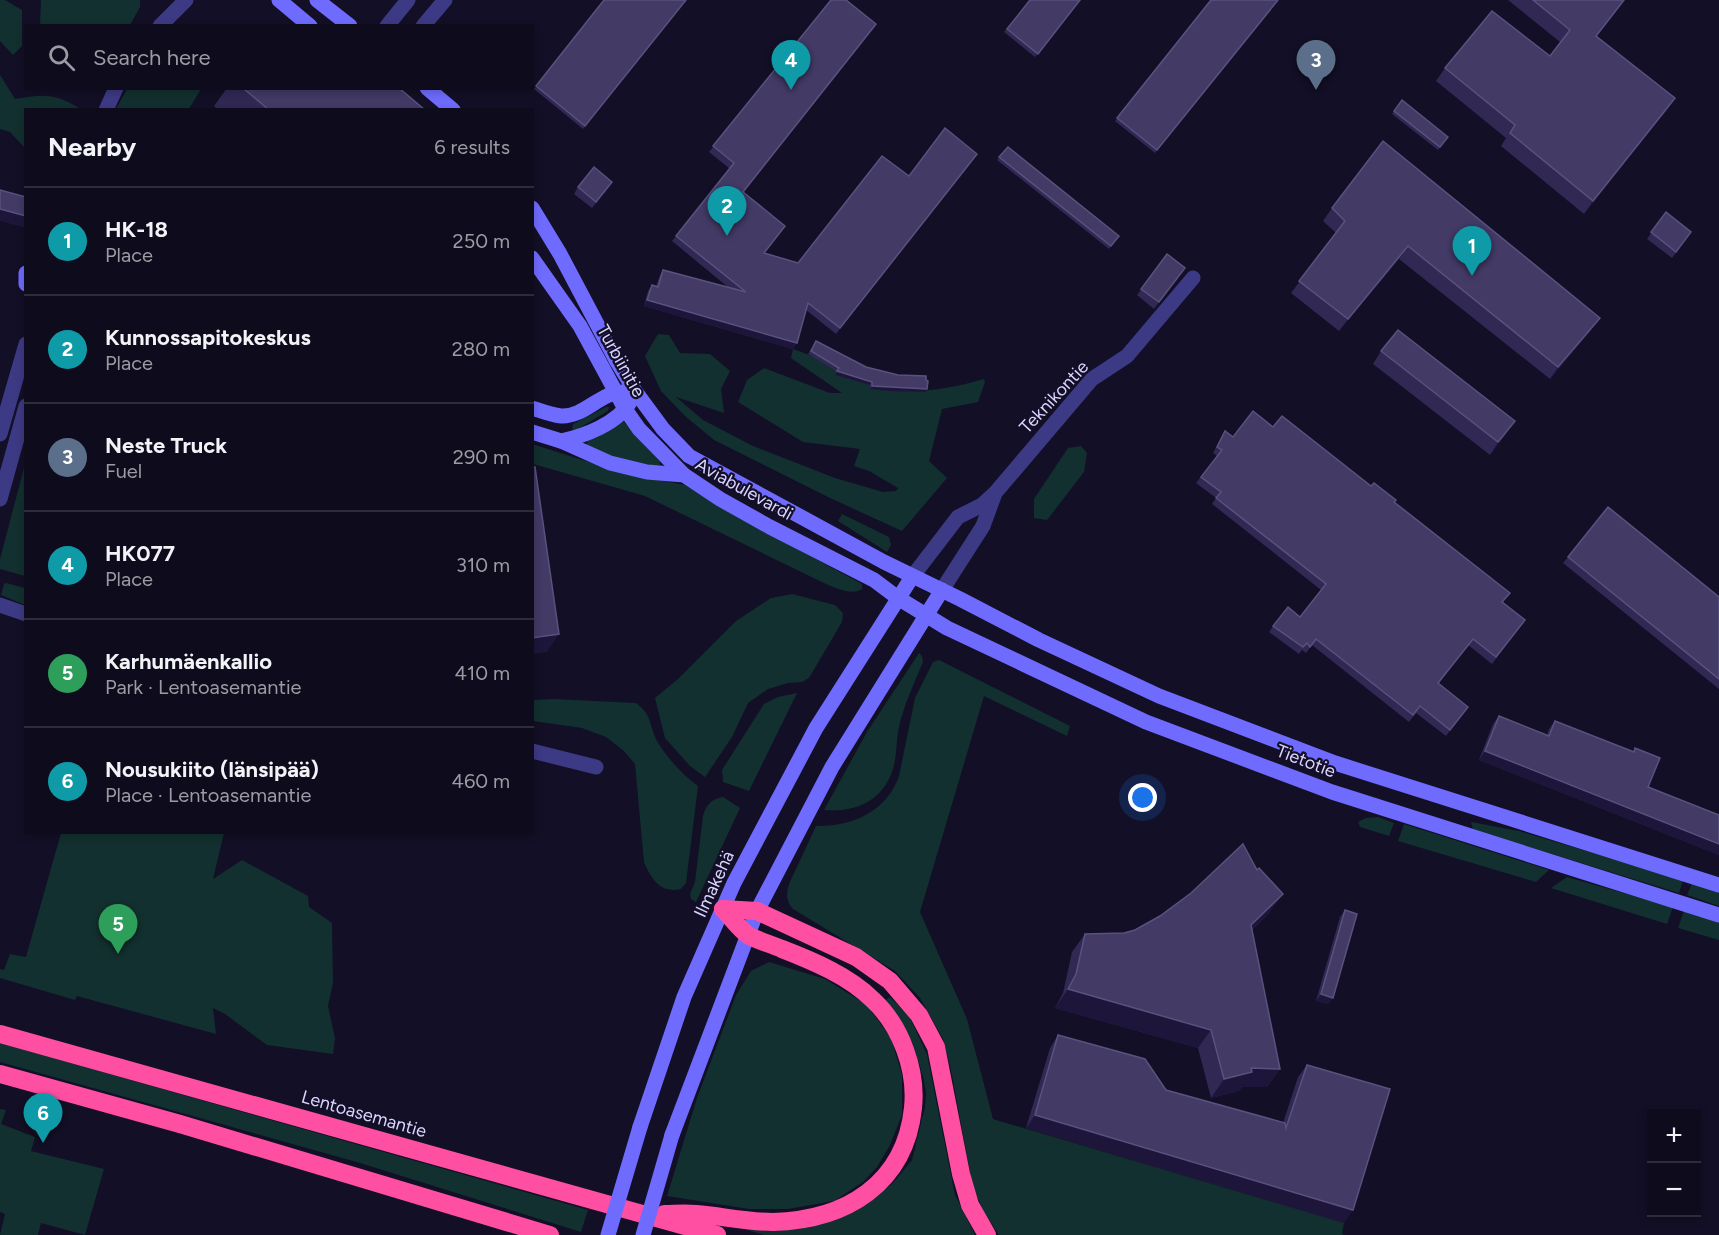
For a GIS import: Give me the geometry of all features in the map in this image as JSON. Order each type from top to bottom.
[{"type":"highway","points":[[723,909],[757,911],[856,957],[890,981],[919,1015],[936,1047],[960,1174],[970,1205],[987,1235]]},
{"type":"highway","points":[[645,1215],[694,1214],[770,1222],[814,1217],[836,1211],[868,1193],[885,1178],[904,1149],[911,1124],[913,1081],[909,1061],[895,1028],[887,1016],[873,1000],[836,974],[798,955],[748,935],[723,909]]},
{"type":"highway","name":"Lentoasemantie","points":[[0,1034],[717,1235]]},
{"type":"highway","points":[[0,1074],[180,1124],[550,1235]]},
{"type":"highway","points":[[486,1214],[522,1235]]},
{"type":"main road","points":[[279,0],[308,24]]},
{"type":"main road","points":[[317,0],[347,24]]},
{"type":"main road","points":[[429,90],[451,108]]},
{"type":"main road","name":"Turbiinitie","points":[[534,211],[635,391]]},
{"type":"main road","name":"Turbiinitie","points":[[534,261],[580,326],[625,409],[646,437],[684,475]]},
{"type":"main road","points":[[534,409],[559,416],[574,415],[614,392],[635,391]]},
{"type":"main road","points":[[561,441],[578,437],[610,421],[625,409],[635,391]]},
{"type":"main road","name":"Aviabulevardi","points":[[635,391],[663,429],[689,456],[912,577]]},
{"type":"main road","name":"Aviabulevardi","points":[[534,433],[561,441],[610,463],[647,472],[684,475],[770,528],[864,574],[898,598]]},
{"type":"main road","name":"Tietotie","points":[[912,577],[1159,696],[1335,764],[1719,885]]},
{"type":"main road","name":"Ilmakehä","points":[[608,1235],[640,1127],[684,997],[734,883],[816,728],[912,577]]},
{"type":"main road","points":[[643,1235],[672,1136],[757,911],[832,767],[942,590]]},
{"type":"main road","name":"Tietotie","points":[[898,598],[947,628],[1146,722],[1332,792],[1719,915]]},
{"type":"street","points":[[162,24],[186,0]]},
{"type":"street","points":[[389,24],[408,0]]},
{"type":"street","points":[[425,24],[445,0]]},
{"type":"street","points":[[107,108],[115,90]]},
{"type":"street","name":"Teknikontie","points":[[912,577],[958,517],[982,505],[995,493],[1092,379],[1127,356],[1193,278]]},
{"type":"street","points":[[0,434],[24,351]]},
{"type":"street","points":[[0,498],[24,413]]},
{"type":"street","name":"Teknikontie","points":[[942,590],[982,526],[995,493]]},
{"type":"street","points":[[0,605],[24,613]]},
{"type":"street","points":[[534,752],[596,767]]},
{"type":"green space","points":[[0,0],[5,0],[22,10],[22,46],[13,55],[0,41]]},
{"type":"green space","points":[[41,0],[140,0],[140,7],[131,24],[40,24]]},
{"type":"green space","points":[[0,75],[15,99],[49,96],[64,100],[78,108],[24,108],[24,147],[10,132],[0,129]]},
{"type":"green space","points":[[126,90],[200,90],[190,108],[117,108]]},
{"type":"green space","points":[[658,334],[669,335],[680,353],[710,354],[730,371],[721,389],[724,413],[676,397],[703,420],[753,446],[835,478],[883,492],[896,491],[898,488],[869,471],[854,466],[860,449],[803,442],[738,402],[747,380],[764,368],[830,393],[842,393],[791,358],[793,349],[829,362],[827,365],[847,375],[885,388],[923,390],[963,385],[984,379],[985,382],[978,402],[942,409],[929,461],[947,478],[902,531],[714,440],[685,416],[661,391],[645,356]]},
{"type":"green space","points":[[609,407],[608,411],[576,430],[572,429],[573,424]]},
{"type":"green space","points":[[623,421],[660,462],[660,465],[631,462],[586,446],[588,439]]},
{"type":"green space","points":[[534,445],[624,473],[685,485],[716,505],[862,584],[862,589],[849,592],[826,584],[645,496],[534,464]]},
{"type":"green space","points":[[1081,446],[1087,453],[1084,472],[1047,520],[1034,518],[1034,499],[1068,448]]},
{"type":"green space","points":[[24,468],[24,576],[0,569],[0,559]]},
{"type":"green space","points":[[842,514],[889,537],[891,545],[887,552],[838,521]]},
{"type":"green space","points":[[4,584],[24,588],[24,605],[1,595]]},
{"type":"green space","points":[[792,594],[835,605],[843,613],[842,622],[809,678],[802,682],[788,683],[768,689],[748,703],[732,737],[705,777],[690,766],[665,738],[655,698],[678,679],[736,621],[771,598]]},
{"type":"green space","points":[[919,653],[923,662],[901,719],[893,769],[888,780],[875,797],[866,803],[846,809],[824,810],[867,732]]},
{"type":"green space","points":[[939,660],[1070,726],[1067,736],[984,696],[920,912],[967,1019],[993,1119],[1344,1223],[1342,1234],[1345,1235],[999,1235],[984,1212],[973,1188],[943,1039],[920,998],[895,971],[793,909],[787,897],[789,884],[816,826],[842,824],[855,820],[886,799],[899,776],[915,698],[933,662]]},
{"type":"green space","points":[[797,693],[749,791],[723,782],[722,770],[764,704],[778,697]]},
{"type":"green space","points":[[534,700],[636,703],[646,712],[656,738],[667,755],[698,786],[686,883],[681,889],[662,887],[650,874],[644,862],[635,764],[624,751],[606,737],[582,728],[534,721]]},
{"type":"green space","points":[[723,797],[740,808],[696,902],[691,899],[690,894],[695,882],[703,816],[710,803]]},
{"type":"green space","points":[[1378,817],[1394,823],[1389,836],[1360,827],[1358,822],[1366,818]]},
{"type":"green space","points":[[1471,822],[1519,831],[1683,880],[1679,893],[1473,830]]},
{"type":"green space","points":[[1404,824],[1549,870],[1536,882],[1398,841]]},
{"type":"green space","points":[[61,834],[224,834],[213,879],[242,860],[308,896],[309,907],[332,923],[333,983],[328,1006],[335,1038],[333,1054],[267,1045],[225,1014],[213,1008],[216,1034],[77,996],[75,1000],[0,978],[0,969],[4,970],[10,954],[26,957]]},
{"type":"green space","points":[[1567,877],[1673,907],[1667,924],[1551,888]]},
{"type":"green space","points":[[1692,883],[1719,891],[1719,906],[1687,895]]},
{"type":"green space","points":[[1684,911],[1719,922],[1719,940],[1678,928]]},
{"type":"green space","points":[[769,962],[825,979],[866,1004],[891,1038],[902,1075],[902,1115],[889,1147],[877,1167],[863,1182],[834,1201],[788,1209],[749,1209],[667,1196],[697,1098],[736,995],[751,971]]},
{"type":"green space","points":[[890,997],[909,1016],[927,1054],[955,1195],[975,1235],[764,1235],[741,1228],[853,1212],[892,1184],[912,1160],[925,1107],[926,1093],[913,1044],[884,1001]]},
{"type":"green space","points":[[0,1043],[588,1210],[581,1232],[360,1163],[0,1062]]},
{"type":"green space","points":[[0,1109],[6,1110],[1,1124],[35,1137],[31,1151],[104,1169],[85,1235],[41,1223],[38,1235],[0,1235],[5,1214],[0,1212]]},
{"type":"building","points":[[604,0],[686,0],[585,126],[536,86]]},
{"type":"building","points":[[831,0],[846,0],[876,24],[743,192],[785,226],[764,253],[798,263],[882,156],[909,176],[945,128],[977,154],[840,328],[808,303],[797,343],[647,300],[652,285],[658,287],[663,270],[746,292],[676,236],[734,163],[713,146]]},
{"type":"building","points":[[1030,0],[1080,0],[1038,54],[1007,29]]},
{"type":"building","points":[[1211,0],[1278,0],[1157,150],[1117,118]]},
{"type":"building","points":[[1533,0],[1624,0],[1596,36],[1675,98],[1593,201],[1510,133],[1515,125],[1445,68],[1492,11],[1550,56],[1570,30]]},
{"type":"building","points":[[245,90],[401,90],[423,108],[267,108]]},
{"type":"building","points":[[1402,100],[1448,137],[1440,147],[1394,111]]},
{"type":"building","points":[[1383,141],[1600,318],[1558,367],[1408,246],[1348,319],[1299,281],[1345,221],[1332,208]]},
{"type":"building","points":[[1008,147],[1119,236],[1111,246],[999,157]]},
{"type":"building","points":[[594,167],[612,182],[596,202],[578,187]]},
{"type":"building","points":[[0,190],[24,196],[24,215],[0,209]]},
{"type":"building","points":[[1666,212],[1691,232],[1676,252],[1651,232]]},
{"type":"building","points":[[1167,254],[1185,268],[1159,302],[1141,289]]},
{"type":"building","points":[[1398,330],[1515,421],[1498,442],[1381,351]]},
{"type":"building","points":[[816,341],[866,367],[898,375],[926,376],[927,389],[872,386],[872,382],[837,371],[839,368],[811,351]]},
{"type":"building","points":[[1253,411],[1273,427],[1282,416],[1371,486],[1374,483],[1396,500],[1394,502],[1510,593],[1502,602],[1525,620],[1496,657],[1473,639],[1438,683],[1468,707],[1450,730],[1420,706],[1413,715],[1316,639],[1310,647],[1307,643],[1303,647],[1273,626],[1288,607],[1300,617],[1326,584],[1216,498],[1221,492],[1201,477],[1222,450],[1217,447],[1225,431],[1233,437]]},
{"type":"building","points":[[534,467],[535,467],[559,634],[534,638]]},
{"type":"building","points":[[1608,507],[1719,597],[1719,679],[1568,557]]},
{"type":"building","points":[[1499,716],[1549,736],[1555,721],[1634,752],[1635,748],[1660,758],[1648,787],[1719,815],[1719,844],[1485,751]]},
{"type":"building","points":[[1243,844],[1257,870],[1259,868],[1283,894],[1251,925],[1280,1069],[1251,1068],[1252,1072],[1224,1079],[1211,1030],[1068,989],[1076,974],[1085,934],[1124,933],[1135,930],[1160,916],[1191,893]]},
{"type":"building","points":[[1345,910],[1357,914],[1333,998],[1321,994]]},
{"type":"building","points":[[1058,1035],[1145,1059],[1166,1090],[1285,1123],[1286,1128],[1307,1065],[1390,1089],[1353,1210],[1035,1115]]},
{"type":"place","name":"HK077","points":[[791,90]]},
{"type":"place","name":"Neste Truck","points":[[1316,90]]},
{"type":"place","name":"Kunnossapitokeskus","points":[[727,236]]},
{"type":"place","name":"HK-18","points":[[1472,276]]},
{"type":"place","name":"Karhumäenkallio","points":[[118,954]]},
{"type":"place","name":"Nousukiito (länsipää)","points":[[43,1143]]}]
